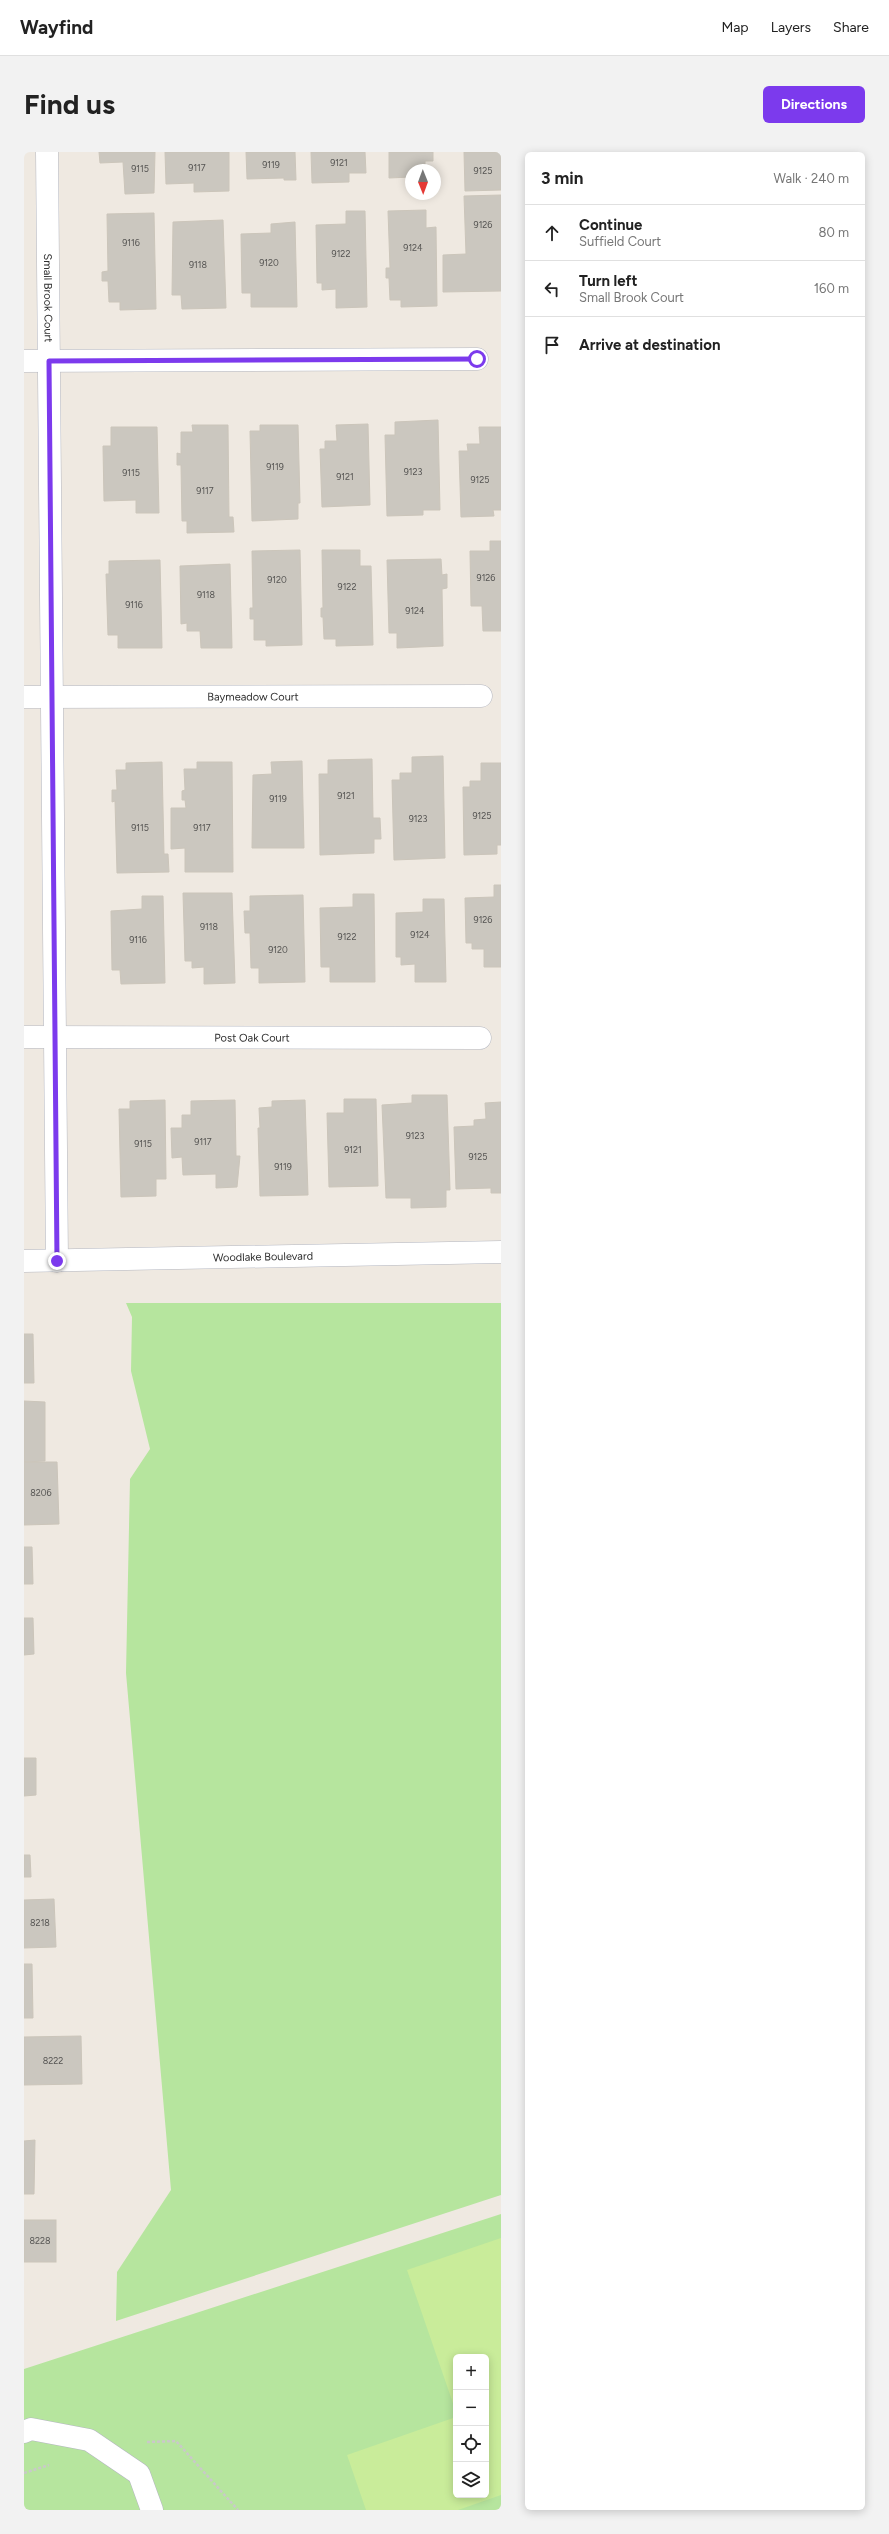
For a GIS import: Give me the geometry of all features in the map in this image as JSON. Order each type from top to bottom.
[{"type":"street","name":"Small Brook Court","points":[[47,152],[57,1261]]},
{"type":"street","points":[[24,361],[477,359]]},
{"type":"street","name":"Baymeadow Court","points":[[24,698],[481,696]]},
{"type":"street","name":"Post Oak Court","points":[[24,1037],[480,1038]]},
{"type":"street","name":"Woodlake Boulevard","points":[[24,1261],[501,1252]]},
{"type":"street","points":[[24,2432],[31,2429],[89,2440],[139,2474],[152,2510]]},
{"type":"green space","points":[[126,1303],[501,1303],[501,2195],[116,2321],[117,2272],[171,2190],[126,1673],[130,1479],[150,1449],[131,1371],[132,1317]]},
{"type":"green space","points":[[501,2214],[501,2510],[24,2510],[24,2369]]},
{"type":"green space","points":[[501,2238],[501,2495],[458,2510],[366,2510],[347,2455],[453,2418],[453,2498],[489,2498],[489,2354],[453,2354],[453,2403],[407,2270]]},
{"type":"building","points":[[99,152],[155,152],[154,193],[125,194],[123,162],[100,163]]},
{"type":"building","points":[[165,152],[229,152],[229,191],[194,192],[194,183],[166,184]]},
{"type":"building","points":[[246,152],[295,152],[296,180],[284,180],[284,178],[247,179]]},
{"type":"building","points":[[311,152],[365,152],[366,173],[349,173],[349,182],[312,183]]},
{"type":"building","points":[[389,152],[433,152],[433,161],[425,161],[425,164],[405,164],[405,177],[389,178]]},
{"type":"building","points":[[464,152],[501,152],[501,190],[465,191]]},
{"type":"building","points":[[501,195],[501,291],[443,292],[443,255],[466,254],[464,196]]},
{"type":"building","points":[[426,210],[426,228],[436,227],[437,306],[401,307],[401,300],[390,300],[389,278],[386,278],[386,268],[390,268],[388,211]]},
{"type":"building","points":[[346,211],[365,211],[367,307],[336,308],[336,289],[322,290],[322,283],[317,283],[316,225],[346,224]]},
{"type":"building","points":[[154,213],[156,309],[120,310],[120,302],[109,302],[108,281],[102,281],[102,272],[108,271],[107,214]]},
{"type":"building","points":[[223,220],[226,308],[182,309],[181,295],[172,295],[173,222]]},
{"type":"building","points":[[295,222],[297,307],[251,307],[251,293],[242,293],[241,234],[271,233],[271,224]]},
{"type":"building","points":[[438,420],[440,510],[423,510],[423,515],[387,516],[385,435],[395,435],[395,422]]},
{"type":"building","points":[[368,424],[370,505],[322,507],[320,449],[325,449],[325,441],[337,441],[336,425]]},
{"type":"building","points":[[192,425],[228,425],[229,517],[233,517],[234,532],[187,533],[187,521],[182,521],[181,465],[177,465],[177,453],[181,454],[181,432],[193,432]]},
{"type":"building","points":[[260,425],[298,425],[300,503],[298,503],[298,519],[252,521],[250,431],[260,431]]},
{"type":"building","points":[[111,427],[157,427],[159,513],[136,513],[136,500],[104,501],[103,446],[111,446]]},
{"type":"building","points":[[479,427],[501,427],[501,510],[493,510],[494,516],[461,517],[459,451],[468,451],[467,444],[480,444]]},
{"type":"building","points":[[490,541],[501,541],[501,631],[483,631],[482,606],[471,606],[470,551],[490,551]]},
{"type":"building","points":[[300,550],[302,645],[266,646],[266,640],[254,640],[254,619],[250,619],[250,608],[253,608],[252,551]]},
{"type":"building","points":[[322,550],[360,550],[360,566],[371,566],[373,645],[336,646],[336,639],[324,639],[323,617],[321,617],[321,608],[323,608]]},
{"type":"building","points":[[441,559],[442,575],[447,574],[447,588],[442,589],[443,646],[397,648],[397,633],[389,633],[387,560]]},
{"type":"building","points":[[160,560],[162,648],[118,648],[118,635],[108,635],[106,574],[109,574],[109,561]]},
{"type":"building","points":[[230,564],[232,648],[201,648],[200,631],[187,631],[187,623],[181,624],[180,566]]},
{"type":"building","points":[[443,756],[445,858],[394,860],[392,780],[400,780],[400,773],[412,773],[412,757]]},
{"type":"building","points":[[372,759],[373,818],[380,818],[381,839],[374,839],[374,853],[320,855],[319,774],[328,774],[328,760]]},
{"type":"building","points":[[302,761],[304,848],[252,848],[253,775],[272,774],[271,762]]},
{"type":"building","points":[[162,762],[164,854],[168,854],[169,872],[117,873],[115,801],[112,802],[112,790],[117,790],[116,770],[126,770],[126,763]]},
{"type":"building","points":[[197,762],[232,762],[233,872],[185,872],[185,848],[171,849],[171,808],[186,808],[185,800],[182,800],[182,791],[185,790],[184,769],[197,769]]},
{"type":"building","points":[[481,763],[501,763],[501,845],[497,845],[497,854],[464,855],[463,787],[470,787],[470,781],[481,781]]},
{"type":"building","points":[[494,885],[501,885],[501,967],[484,967],[484,949],[472,949],[472,943],[466,943],[465,898],[494,897]]},
{"type":"building","points":[[183,893],[232,893],[235,983],[204,984],[204,967],[192,968],[192,961],[185,961]]},
{"type":"building","points":[[353,894],[374,894],[375,982],[330,982],[330,967],[321,967],[320,908],[353,907]]},
{"type":"building","points":[[303,895],[305,982],[259,983],[259,968],[251,968],[250,933],[245,933],[244,911],[250,911],[250,896]]},
{"type":"building","points":[[142,896],[163,896],[165,983],[121,984],[120,970],[112,970],[111,911],[142,909]]},
{"type":"building","points":[[423,899],[444,899],[446,982],[415,982],[415,964],[401,965],[401,957],[396,957],[396,913],[423,912]]},
{"type":"building","points":[[412,1095],[447,1095],[450,1190],[446,1190],[446,1207],[411,1208],[411,1198],[386,1198],[382,1105],[412,1103]]},
{"type":"building","points":[[344,1099],[376,1099],[378,1186],[329,1187],[327,1113],[344,1113]]},
{"type":"building","points":[[165,1100],[166,1179],[156,1179],[156,1196],[121,1197],[119,1109],[130,1109],[130,1101]]},
{"type":"building","points":[[235,1100],[236,1156],[240,1156],[237,1187],[216,1188],[216,1174],[183,1175],[182,1157],[172,1158],[171,1128],[182,1128],[182,1115],[191,1115],[191,1101]]},
{"type":"building","points":[[305,1100],[308,1195],[260,1196],[258,1128],[260,1128],[259,1108],[272,1107],[272,1101]]},
{"type":"building","points":[[501,1102],[501,1193],[491,1193],[491,1188],[456,1189],[454,1127],[474,1126],[474,1120],[486,1119],[485,1103]]},
{"type":"building","points":[[24,1334],[33,1334],[34,1383],[24,1383]]},
{"type":"building","points":[[24,1401],[45,1402],[45,1461],[24,1462]]},
{"type":"building","points":[[24,1462],[57,1462],[59,1524],[24,1525]]},
{"type":"building","points":[[24,1547],[32,1547],[33,1584],[24,1584]]},
{"type":"building","points":[[24,1618],[33,1618],[34,1654],[24,1655]]},
{"type":"building","points":[[24,1758],[36,1758],[36,1795],[24,1796]]},
{"type":"building","points":[[24,1855],[30,1855],[31,1877],[24,1877]]},
{"type":"building","points":[[54,1899],[56,1947],[24,1948],[24,1900]]},
{"type":"building","points":[[24,1964],[32,1964],[33,2018],[24,2018]]},
{"type":"building","points":[[81,2036],[82,2084],[24,2085],[24,2037]]},
{"type":"building","points":[[35,2140],[34,2194],[24,2194],[24,2141]]},
{"type":"building","points":[[24,2220],[56,2220],[56,2262],[24,2262]]},
{"type":"route","points":[[57,1261],[49,361],[477,359]]}]
